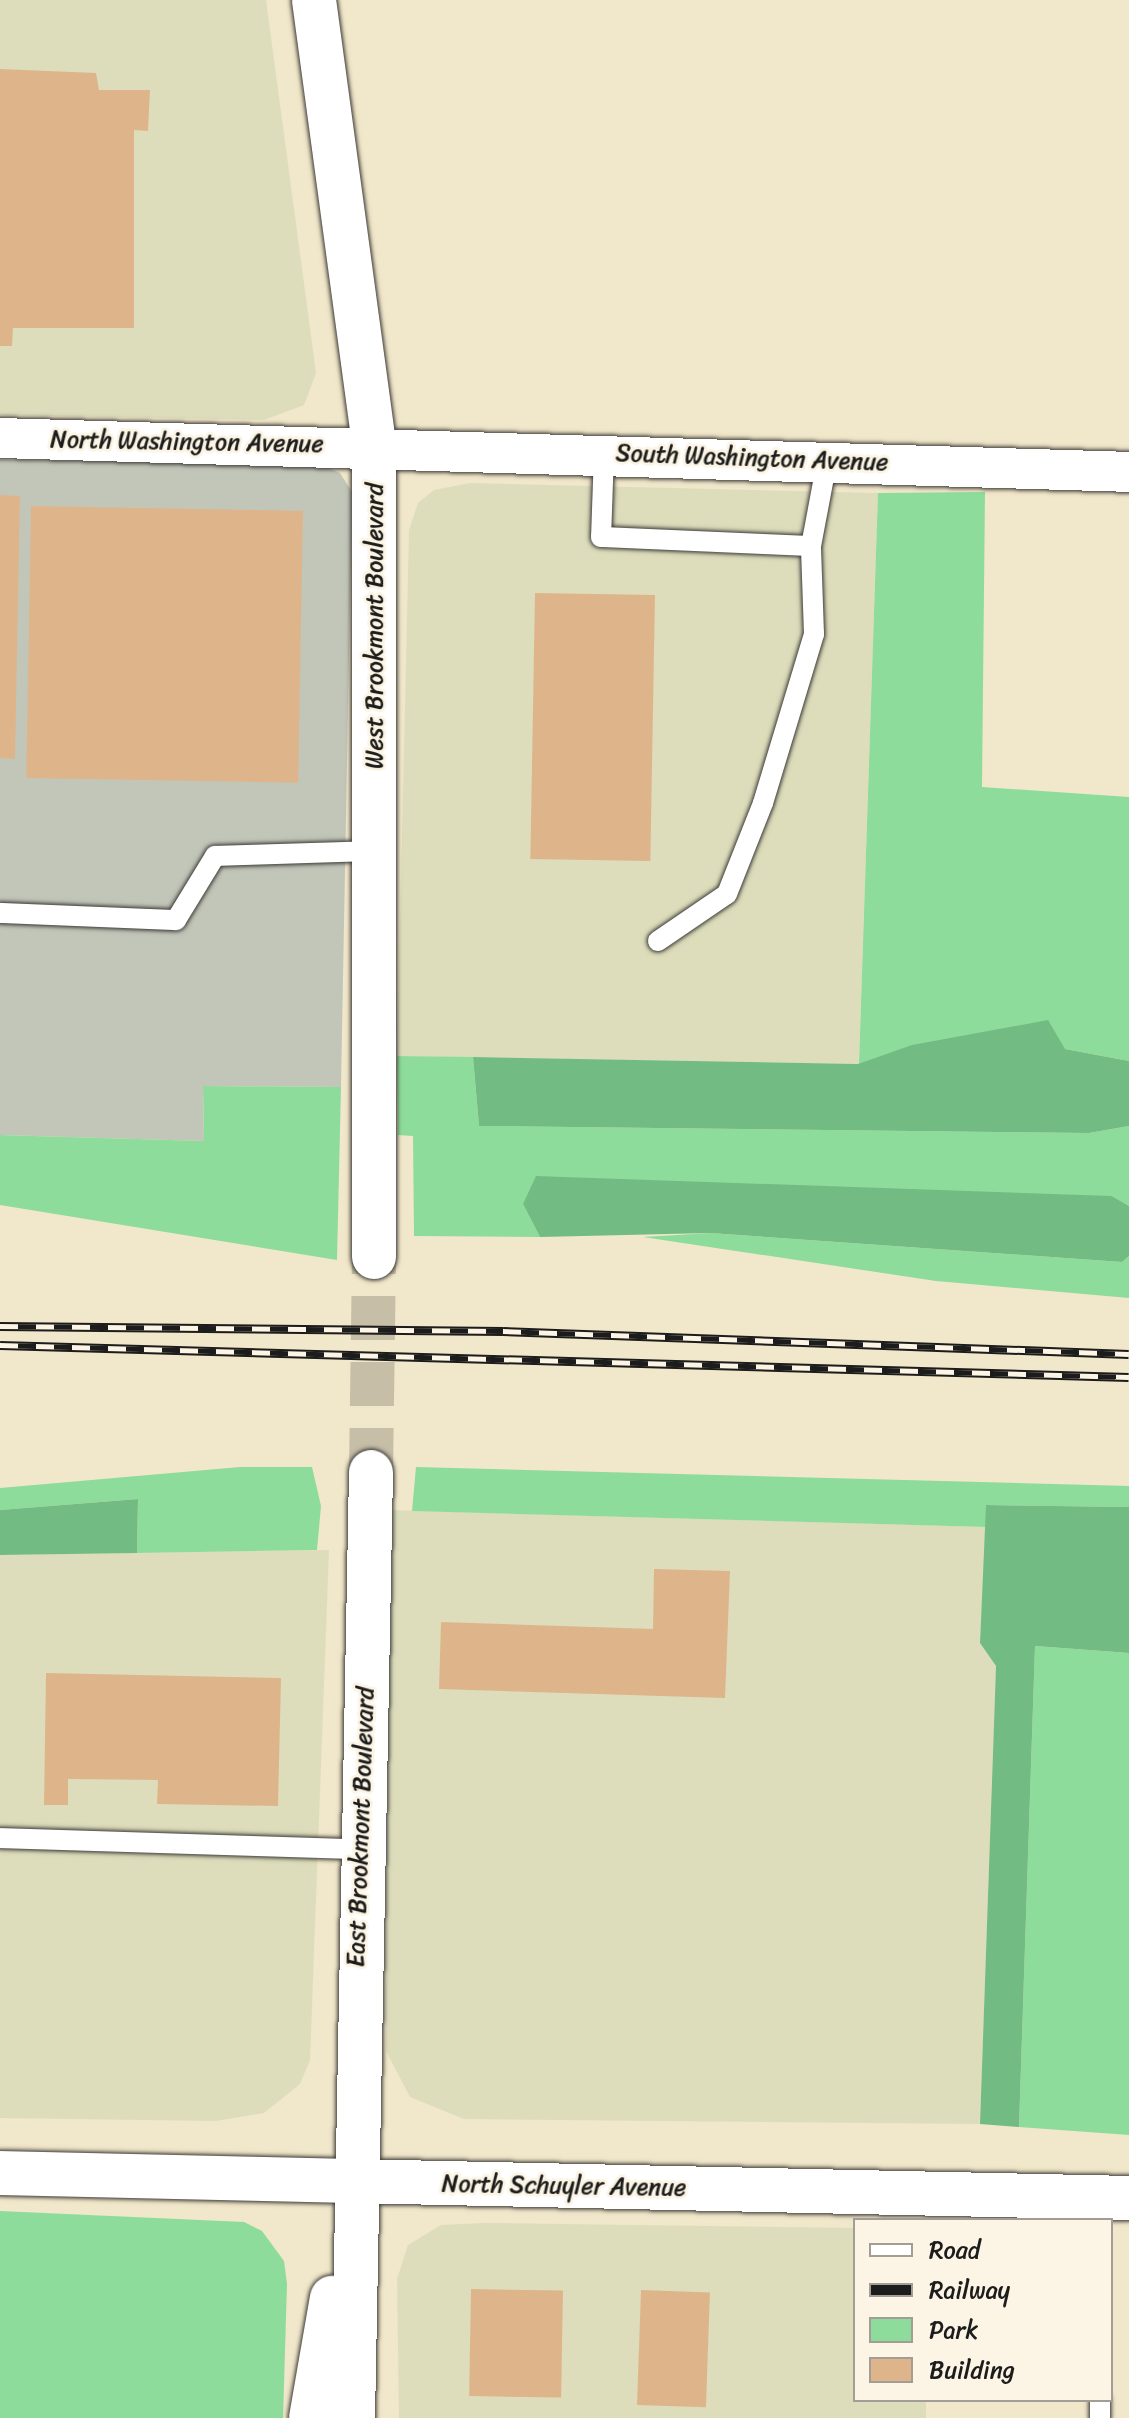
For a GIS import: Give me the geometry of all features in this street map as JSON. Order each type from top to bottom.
[{"type":"main road","name":"West Brookmont Boulevard","points":[[314,0],[374,445],[374,1257]]},
{"type":"main road","name":"East Brookmont Boulevard","points":[[353,2418],[352,2181],[371,1472]]},
{"type":"main road","name":"North Schuyler Avenue","points":[[0,2173],[1113,2205]]},
{"type":"main road","name":"East Brookmont Boulevard","points":[[311,2418],[352,2181]]},
{"type":"street","name":"North Washington Avenue","points":[[0,438],[374,445]]},
{"type":"street","name":"South Washington Avenue","points":[[374,445],[1129,472]]},
{"type":"lane","points":[[604,453],[601,537],[811,546]]},
{"type":"lane","points":[[658,941],[727,894],[763,803],[814,634],[811,546],[827,461]]},
{"type":"lane","points":[[0,913],[176,920],[215,856],[376,851]]},
{"type":"lane","points":[[0,1838],[360,1849]]},
{"type":"shaded area","points":[[0,0],[266,0],[316,373],[304,405],[264,420],[0,415]]},
{"type":"shaded area","points":[[0,460],[317,463],[340,473],[352,492],[341,1087],[203,1086],[204,1141],[0,1135]]},
{"type":"shaded area","points":[[470,483],[878,493],[859,1064],[397,1056],[409,530],[418,503],[434,490]]},
{"type":"shaded area","points":[[389,1510],[986,1527],[980,1643],[996,1666],[980,2124],[464,2119],[410,2097],[386,2051]]},
{"type":"shaded area","points":[[329,1550],[310,2060],[300,2084],[264,2113],[216,2121],[0,2118],[0,1555]]},
{"type":"shaded area","points":[[441,2225],[853,2228],[853,2402],[926,2402],[926,2418],[399,2418],[397,2279],[408,2245]]},
{"type":"green space","points":[[985,492],[982,787],[1129,797],[1129,1061],[1065,1049],[859,1064],[878,493]]},
{"type":"green space","points":[[1048,1020],[1065,1049],[1129,1061],[1129,1126],[1089,1133],[479,1126],[473,1057],[858,1064],[912,1045]]},
{"type":"green space","points":[[397,1056],[473,1057],[479,1126],[1089,1133],[1129,1126],[1129,1206],[1112,1196],[523,1204],[540,1237],[414,1236],[413,1136],[398,1135]]},
{"type":"green space","points":[[203,1086],[341,1087],[337,1260],[0,1205],[0,1135],[204,1141]]},
{"type":"green space","points":[[536,1176],[1112,1196],[1129,1206],[1129,1256],[1122,1262],[710,1233],[540,1237],[523,1204]]},
{"type":"green space","points":[[710,1233],[1122,1262],[1129,1256],[1129,1298],[936,1281],[643,1237]]},
{"type":"green space","points":[[240,1467],[312,1467],[321,1506],[317,1550],[137,1553],[138,1499],[0,1510],[0,1488]]},
{"type":"green space","points":[[416,1467],[1129,1486],[1129,1507],[986,1505],[986,1527],[412,1511]]},
{"type":"green space","points":[[138,1499],[137,1553],[0,1555],[0,1510]]},
{"type":"green space","points":[[986,1505],[1129,1507],[1129,1653],[1035,1646],[1019,2127],[980,2124],[996,1666],[980,1643]]},
{"type":"green space","points":[[1035,1646],[1129,1653],[1129,2135],[1019,2127]]},
{"type":"green space","points":[[0,2211],[244,2222],[262,2231],[284,2261],[287,2284],[283,2418],[0,2418]]},
{"type":"building","points":[[0,69],[96,73],[99,90],[150,90],[148,131],[134,130],[134,328],[13,328],[12,346],[0,346]]},
{"type":"building","points":[[0,495],[20,496],[15,759],[0,758]]},
{"type":"building","points":[[31,506],[303,511],[298,783],[26,778]]},
{"type":"building","points":[[535,593],[655,595],[650,861],[530,859]]},
{"type":"building","points":[[654,1569],[730,1571],[725,1698],[439,1689],[441,1622],[653,1629]]},
{"type":"building","points":[[46,1673],[281,1678],[278,1806],[157,1804],[158,1780],[68,1779],[68,1805],[44,1805]]},
{"type":"building","points":[[471,2289],[563,2291],[561,2398],[469,2396]]},
{"type":"building","points":[[641,2290],[710,2292],[706,2407],[637,2405]]},
{"type":"tunnel","points":[[371,1472],[374,1257]]},
{"type":"railway","points":[[0,1326],[503,1331],[1129,1354]]},
{"type":"railway","points":[[0,1345],[1129,1377]]}]
